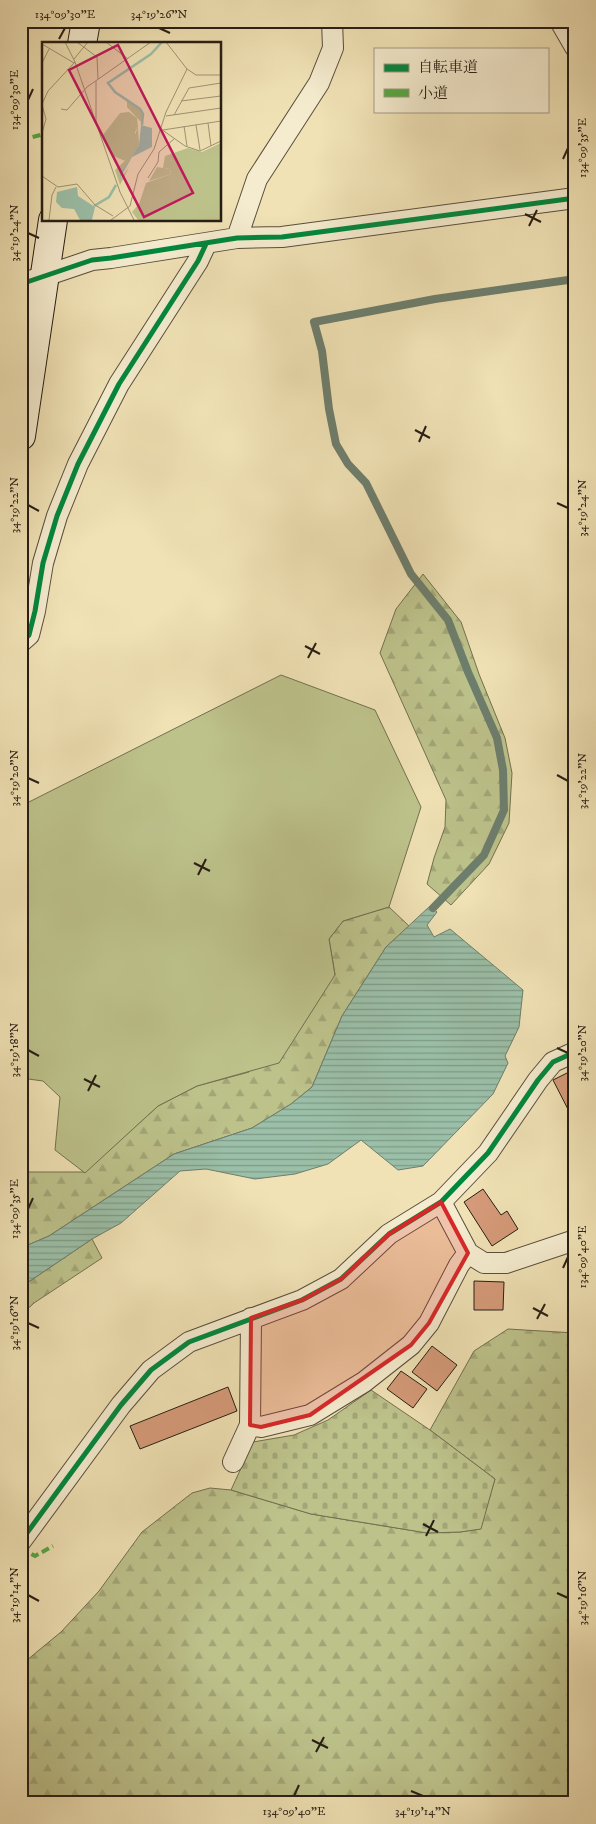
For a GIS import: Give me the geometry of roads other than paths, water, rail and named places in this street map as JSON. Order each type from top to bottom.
[{"type":"main road","points":[[82,42],[86,21]]},
{"type":"main road","points":[[21,436],[33,279],[53,221]]},
{"type":"street","points":[[237,238],[257,179],[319,83],[333,48],[332,21]]},
{"type":"street","points":[[560,21],[575,46]]},
{"type":"street","points":[[33,279],[92,260],[237,238],[282,236],[575,198]]},
{"type":"street","points":[[21,642],[29,635],[43,564],[57,516],[78,464],[119,384],[198,261],[206,244]]},
{"type":"street","points":[[21,1541],[121,1405],[151,1370],[189,1342],[302,1300],[341,1279],[389,1234],[441,1202],[488,1153],[538,1080],[553,1062],[575,1052]]},
{"type":"street","points":[[441,1202],[468,1252],[484,1263],[506,1263],[575,1240]]},
{"type":"street","points":[[250,1425],[261,1427],[310,1415],[364,1382],[412,1345],[429,1323],[459,1265],[468,1252]]},
{"type":"street","points":[[233,1462],[250,1425],[251,1318]]},
{"type":"waterway","points":[[433,908],[484,855],[504,810],[503,770],[497,738],[448,620],[411,574],[366,483],[348,464],[336,444],[329,409],[322,351],[314,322],[435,299],[575,279]]}]
